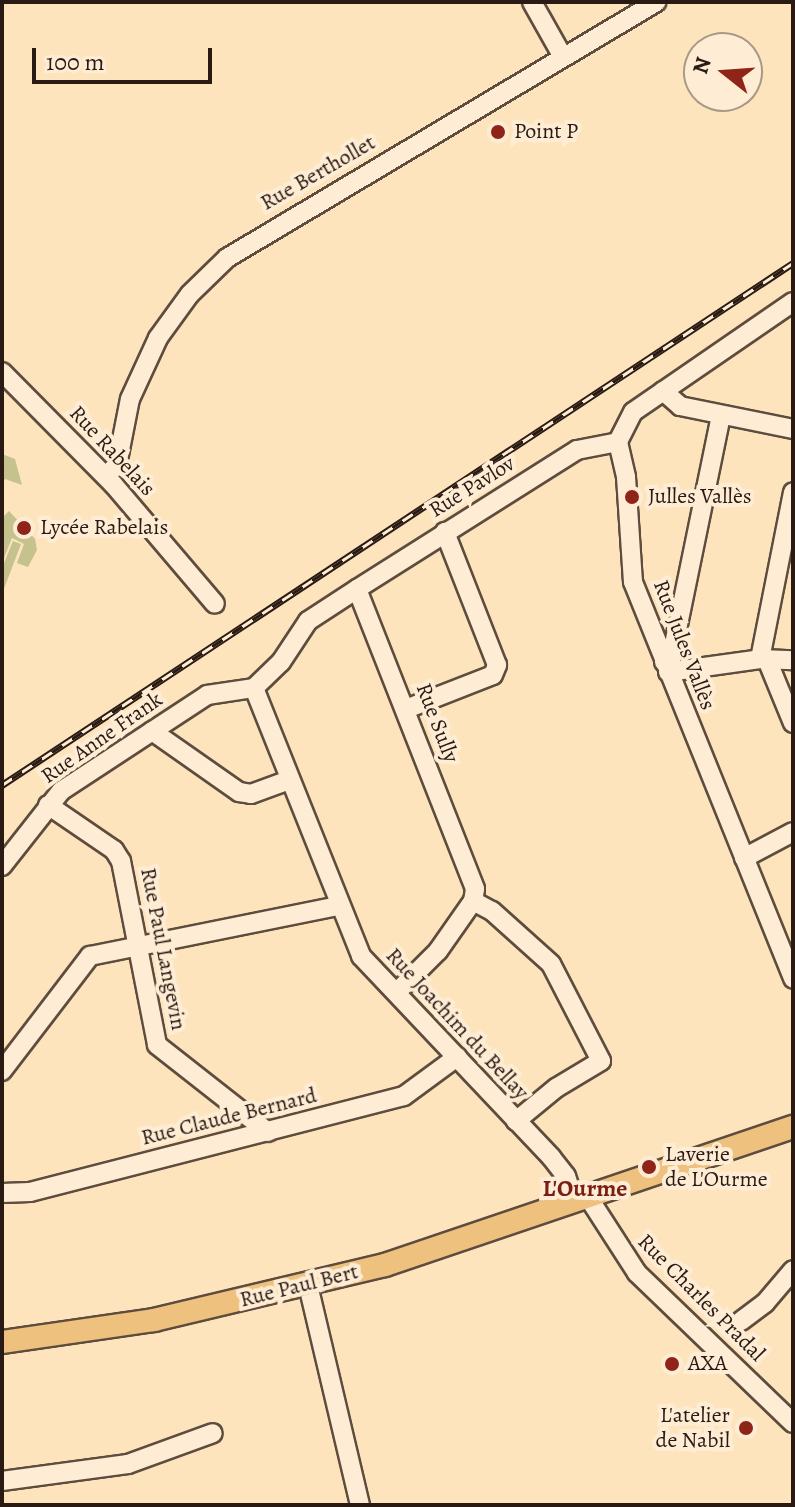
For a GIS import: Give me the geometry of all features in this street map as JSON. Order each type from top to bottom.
[{"type":"main road","name":"Rue Paul Bert","points":[[2,1342],[154,1320],[308,1285],[581,1199],[793,1127]]},
{"type":"street","points":[[532,2],[563,57]]},
{"type":"street","name":"Rue Berthollet","points":[[106,476],[117,465],[130,399],[147,358],[171,317],[206,277],[251,240],[656,2]]},
{"type":"street","points":[[618,442],[633,412],[793,302]]},
{"type":"street","name":"Rue Rabelais","points":[[2,372],[106,476],[215,604]]},
{"type":"street","points":[[663,391],[680,406],[793,429]]},
{"type":"street","points":[[666,667],[671,659],[721,416]]},
{"type":"street","name":"Rue Pavlov","points":[[357,589],[577,450],[618,442]]},
{"type":"street","name":"Rue Jules Vallès","points":[[618,442],[626,477],[633,582],[744,858],[786,941],[793,979]]},
{"type":"street","points":[[793,492],[764,661],[793,723]]},
{"type":"street","points":[[406,709],[493,675],[497,665],[445,532]]},
{"type":"street","points":[[254,688],[281,662],[308,621],[357,589]]},
{"type":"street","name":"Rue Sully","points":[[357,589],[472,880],[473,901]]},
{"type":"street","points":[[666,667],[793,660]]},
{"type":"street","name":"Rue Anne Frank","points":[[2,866],[48,805],[152,731],[207,695],[254,688]]},
{"type":"street","name":"Rue Joachim du Bellay","points":[[254,688],[361,956],[566,1176],[581,1199]]},
{"type":"street","points":[[152,731],[239,792],[251,794],[289,780]]},
{"type":"street","name":"Rue Paul Langevin","points":[[48,805],[118,854],[157,1045],[268,1132]]},
{"type":"street","points":[[744,858],[793,832]]},
{"type":"street","points":[[396,993],[438,951],[473,901],[492,911],[551,964],[601,1061],[556,1088],[516,1121]]},
{"type":"street","points":[[2,1071],[82,963],[99,953],[339,906]]},
{"type":"street","name":"Rue Claude Bernard","points":[[2,1193],[30,1192],[404,1096],[457,1057]]},
{"type":"street","name":"Rue Charles Pradal","points":[[581,1199],[637,1273],[793,1423]]},
{"type":"street","points":[[741,1321],[765,1303],[793,1270]]},
{"type":"street","points":[[308,1285],[360,1505]]},
{"type":"street","points":[[2,1481],[128,1464],[213,1433]]},
{"type":"shaded area","points":[[2,454],[15,459],[22,485],[5,479],[2,485]]},
{"type":"shaded area","points":[[9,511],[35,539],[37,550],[28,567],[17,563],[24,544],[12,538],[2,563],[2,518]]},
{"type":"shaded area","points":[[13,541],[21,544],[2,594],[2,568]]},
{"type":"railway","points":[[2,785],[793,263]]},
{"type":"place","name":"Point P","points":[[498,132]]},
{"type":"place","name":"Julles Vallès","points":[[632,497]]},
{"type":"place","name":"Lycée Rabelais","points":[[24,528]]},
{"type":"place","name":"Laverie de L'Ourme","points":[[649,1167]]},
{"type":"place","name":"AXA","points":[[672,1364]]},
{"type":"place","name":"L'atelier de Nabil","points":[[746,1428]]},
{"type":"district","name":"L'Ourme","points":[[585,1189]]}]
